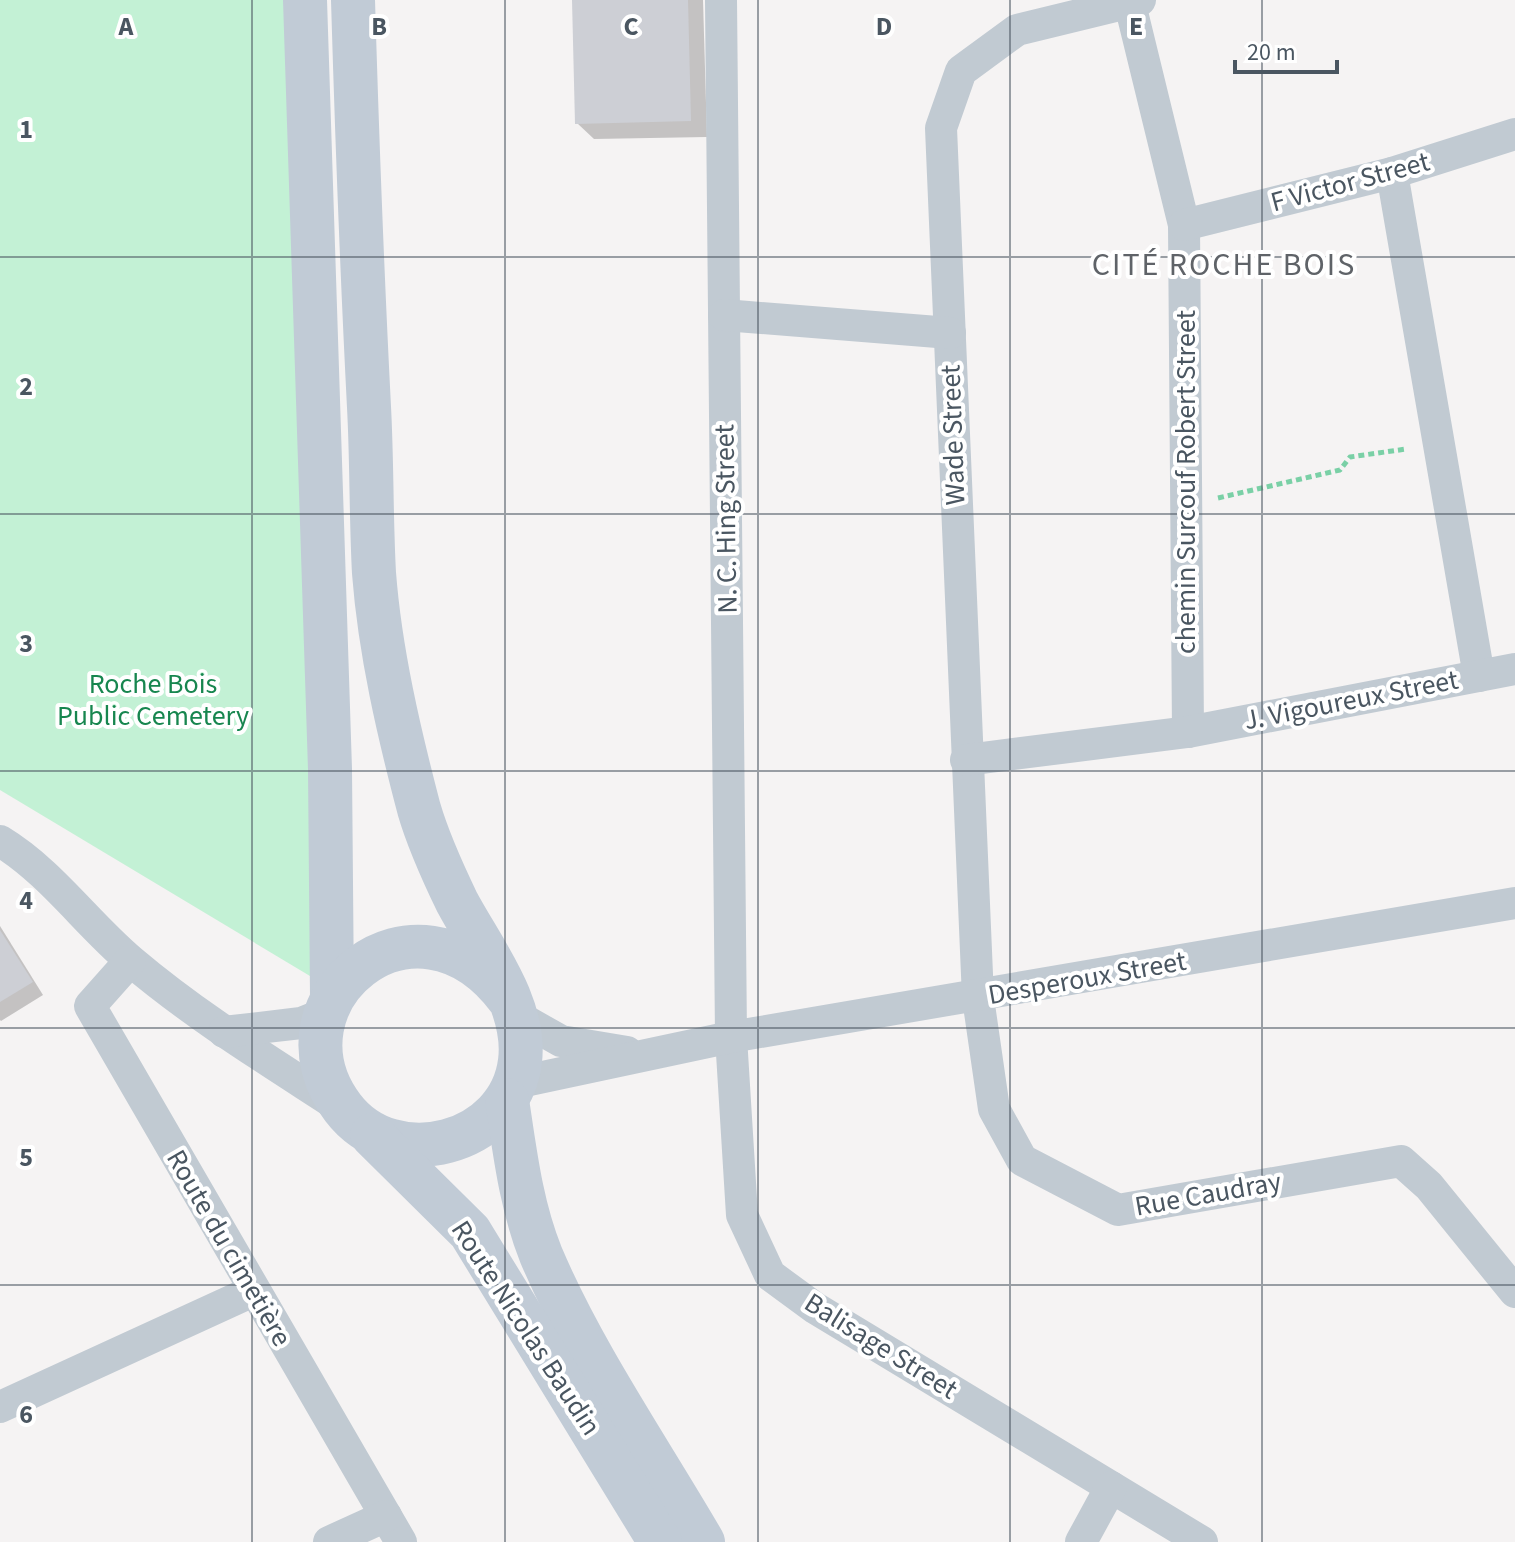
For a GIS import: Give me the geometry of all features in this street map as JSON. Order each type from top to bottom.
[{"type":"main road","points":[[305,0],[330,769],[329,1005],[320,1047],[327,1080],[357,1121],[402,1144],[436,1146],[466,1136],[492,1118],[511,1092],[520,1061],[520,1029],[512,1007],[455,897],[421,814],[390,680],[374,576],[353,0]]},
{"type":"main road","points":[[329,1005],[368,961],[399,948],[433,946],[464,955],[490,974],[512,1007]]},
{"type":"main road","name":"Route Nicolas Baudin","points":[[511,1092],[521,1192],[540,1253],[566,1308],[703,1542]]},
{"type":"main road","name":"Route Nicolas Baudin","points":[[357,1121],[470,1232],[660,1542]]},
{"type":"street","name":"N. C. Hing Street","points":[[721,0],[731,1037]]},
{"type":"street","name":"chemin Surcouf Robert Street","points":[[1133,1],[1184,225],[1188,732]]},
{"type":"street","name":"Wade Street","points":[[978,998],[941,128],[961,71],[1017,30],[1133,1]]},
{"type":"street","name":"F Victor Street","points":[[1184,225],[1392,173],[1515,134]]},
{"type":"street","points":[[1392,173],[1479,676]]},
{"type":"street","points":[[724,315],[950,333]]},
{"type":"street","name":"J. Vigoureux Street","points":[[966,760],[1188,732],[1515,669]]},
{"type":"street","points":[[0,841],[23,855],[130,961],[224,1032],[357,1121]]},
{"type":"street","name":"Desperoux Street","points":[[511,1092],[731,1037],[1510,911]]},
{"type":"street","name":"Route du cimetière","points":[[130,961],[90,1006],[393,1529]]},
{"type":"street","name":"Rue Caudray","points":[[978,998],[994,1109],[1022,1160],[1118,1210],[1401,1161],[1429,1186],[1515,1292]]},
{"type":"street","points":[[224,1032],[301,1023],[329,1005]]},
{"type":"street","points":[[512,1007],[561,1041],[659,1055]]},
{"type":"street","name":"Balisage Street","points":[[731,1037],[742,1215],[770,1275],[815,1308],[1202,1542]]},
{"type":"street","points":[[0,1407],[253,1291]]},
{"type":"street","points":[[1081,1542],[1111,1487]]},
{"type":"street","points":[[329,1542],[393,1529]]},
{"type":"path","points":[[1186,505],[1340,470],[1350,457],[1439,444]]},
{"type":"green space","name":"Roche Bois Public Cemetery","points":[[0,0],[291,0],[315,979],[0,790]]},
{"type":"building","points":[[572,0],[688,0],[691,121],[575,124]]},
{"type":"building","points":[[0,930],[33,982],[0,1002]]},
{"type":"district","name":"CITÉ ROCHE BOIS","points":[[1224,265]]}]
